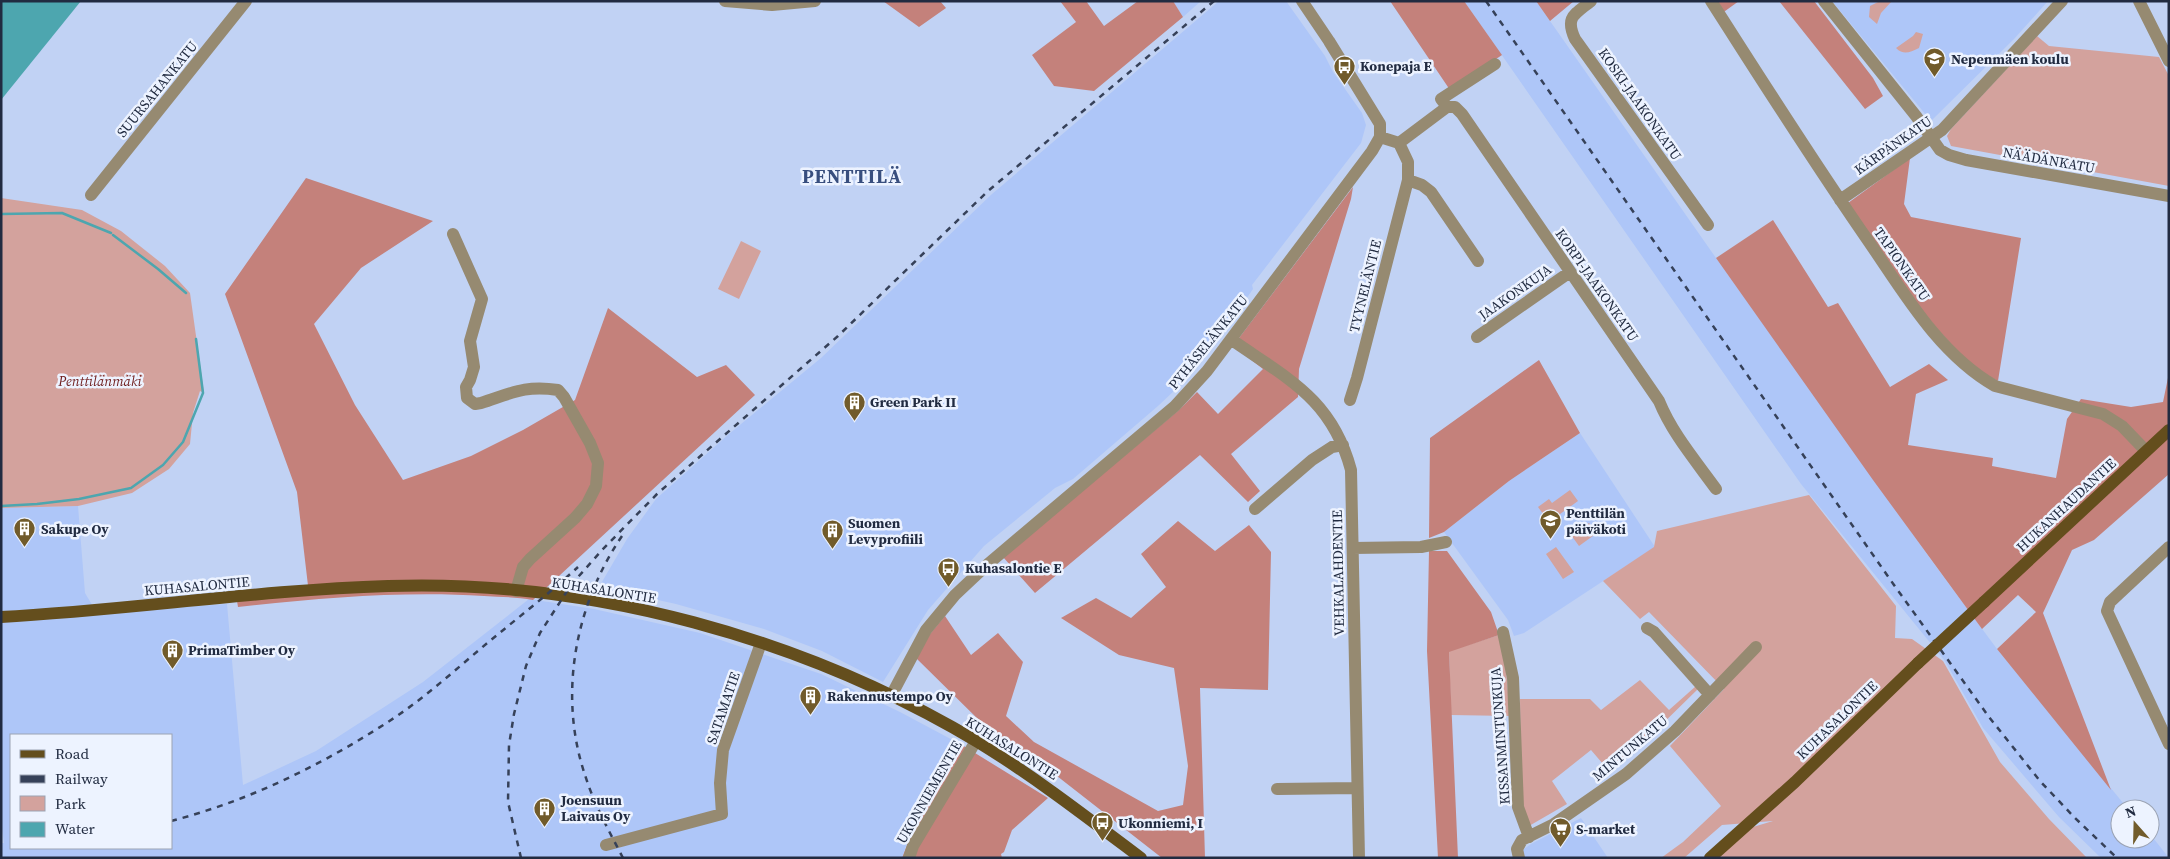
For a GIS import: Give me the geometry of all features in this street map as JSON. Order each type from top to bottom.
[{"type":"main road","name":"HUKANHAUDANTIE","points":[[1984,602],[2169,430]]},
{"type":"main road","name":"KUHASALONTIE","points":[[1,617],[388,586],[444,586],[516,591],[630,607],[671,616],[761,643],[820,664],[891,696],[976,741],[1046,787],[1141,858]]},
{"type":"main road","name":"KUHASALONTIE","points":[[1710,858],[1795,782],[1984,602]]},
{"type":"street","name":"SUURSAHANKATU","points":[[91,195],[246,1]]},
{"type":"street","points":[[725,1],[772,5],[815,1]]},
{"type":"street","points":[[1302,1],[1378,119],[1380,137],[1399,143],[1408,162],[1408,180],[1422,185],[1431,192],[1478,262]]},
{"type":"street","name":"KOSKI-JAAKONKATU","points":[[1591,1],[1572,16],[1570,27],[1576,39],[1708,225]]},
{"type":"street","name":"TAPIONKATU","points":[[1711,1],[1840,200],[1937,337],[1982,378],[1995,386],[2103,414],[2122,426],[2146,451]]},
{"type":"street","name":"NÄÄDÄNKATU","points":[[1824,1],[1916,116],[1940,150],[1966,160],[2169,196]]},
{"type":"street","name":"KÄRPÄNKATU","points":[[1840,200],[1942,130],[2062,1]]},
{"type":"street","points":[[2139,1],[2169,61]]},
{"type":"street","points":[[1399,143],[1447,107],[1441,99],[1495,64]]},
{"type":"street","name":"KORPI-JAAKONKATU","points":[[1447,107],[1455,107],[1462,114],[1655,394],[1674,432],[1716,489]]},
{"type":"street","name":"PYHÄSELÄNKATU","points":[[891,696],[926,630],[955,594],[1175,406],[1232,340],[1372,151],[1380,137]]},
{"type":"street","name":"TYYNELÄNTIE","points":[[1350,400],[1408,180]]},
{"type":"street","points":[[453,234],[482,299],[470,341],[474,367],[466,387],[468,398],[475,404],[525,388],[537,387],[558,390],[564,397],[590,443],[598,463],[596,486],[587,504],[561,532],[523,567],[516,591]]},
{"type":"street","name":"JAAKONKUJA","points":[[1477,337],[1570,272]]},
{"type":"street","name":"VEHKALAHDENTIE","points":[[1232,340],[1314,400],[1334,425],[1344,445],[1351,470],[1359,858]]},
{"type":"street","points":[[1255,509],[1312,460],[1332,447],[1344,445]]},
{"type":"street","points":[[1352,548],[1421,547],[1446,542]]},
{"type":"street","points":[[2168,739],[2107,611],[2110,602],[2169,547]]},
{"type":"street","points":[[1647,628],[1654,632],[1710,695]]},
{"type":"street","name":"KISSANMINTUNKUJA","points":[[1503,632],[1513,678],[1518,807],[1529,837]]},
{"type":"street","name":"SATAMATIE","points":[[606,845],[722,814],[720,782],[723,750],[761,643]]},
{"type":"street","name":"MINTUNKATU","points":[[1529,837],[1572,812],[1626,774],[1675,731],[1756,647]]},
{"type":"street","name":"UKONNIEMENTIE","points":[[910,858],[914,846],[976,741]]},
{"type":"street","points":[[1277,789],[1358,788]]},
{"type":"street","points":[[1519,858],[1517,849],[1522,840],[1529,837]]},
{"type":"shaded area","points":[[883,1],[940,1],[946,8],[919,27]]},
{"type":"shaded area","points":[[1060,1],[1086,1],[1104,26],[1138,1],[1173,1],[1183,17],[1094,91],[1054,86],[1032,55],[1076,22]]},
{"type":"shaded area","points":[[1173,1],[1201,1],[1183,17]]},
{"type":"shaded area","points":[[1219,1],[1286,1],[1362,113],[1366,125],[1361,143],[1252,285],[1253,289],[1233,318],[1175,390],[1073,479],[1055,488],[984,546],[928,610],[883,682],[822,651],[764,629],[676,604],[599,587],[627,539],[656,499],[729,434],[821,358],[992,194]]},
{"type":"shaded area","points":[[1390,1],[1464,1],[1502,55],[1450,90]]},
{"type":"shaded area","points":[[1464,1],[1536,1],[1929,557],[1997,649],[2120,799],[2110,799],[2110,849],[2160,849],[2160,847],[2169,858],[2101,858],[2059,817],[1983,728],[1945,661],[1801,484]]},
{"type":"shaded area","points":[[1536,1],[1574,1],[1550,21]]},
{"type":"shaded area","points":[[1713,1],[1739,1],[1721,14]]},
{"type":"shaded area","points":[[1779,1],[1814,1],[1873,78],[1883,96],[1865,109]]},
{"type":"shaded area","name":"Nepenmäen koulu","points":[[1832,1],[2048,1],[2014,39],[1931,121]]},
{"type":"shaded area","points":[[1910,158],[1904,204],[1911,217],[2021,238],[1998,381],[1977,368],[1935,327],[1848,203]]},
{"type":"shaded area","points":[[306,178],[433,221],[361,268],[314,324],[355,405],[403,480],[471,456],[523,430],[575,400],[608,308],[697,377],[726,365],[755,395],[533,600],[508,597],[422,594],[330,598],[238,607],[237,601],[309,594],[297,492],[225,294]]},
{"type":"shaded area","points":[[1353,187],[1299,369],[1298,397],[1231,454],[1260,491],[1248,502],[1200,455],[1035,593],[1003,557],[1179,410],[1197,392],[1218,414],[1263,369],[1233,346]]},
{"type":"shaded area","points":[[1773,220],[1828,307],[1838,303],[1890,387],[1929,364],[1948,380],[1916,394],[1908,445],[1993,458],[1992,466],[2056,478],[2067,419],[2081,399],[2131,407],[2163,402],[2169,373],[2169,474],[2094,540],[2072,550],[2043,613],[2111,790],[1997,649],[2036,612],[2018,595],[1982,629],[1873,480],[1716,258]]},
{"type":"shaded area","points":[[1539,360],[1580,433],[1509,481],[1444,532],[1429,538],[1430,438]]},
{"type":"shaded area","name":"Penttilän päiväkoti","points":[[1580,433],[1655,547],[1524,633],[1514,636],[1508,620],[1444,532],[1509,481]]},
{"type":"shaded area","points":[[78,506],[85,593],[97,613],[227,604],[243,785],[316,751],[423,682],[529,599],[594,609],[700,633],[821,674],[900,712],[962,745],[951,770],[908,840],[902,858],[1,858],[1,843],[4,843],[1,821],[1,508]]},
{"type":"shaded area","points":[[1178,521],[1215,551],[1249,525],[1271,552],[1268,690],[1200,688],[1205,858],[1162,858],[1057,776],[984,725],[916,658],[930,634],[945,616],[971,655],[998,633],[1023,662],[1006,716],[1034,742],[1158,811],[1183,805],[1188,766],[1174,668],[1119,655],[1061,618],[1096,598],[1131,618],[1166,587],[1141,554]]},
{"type":"shaded area","points":[[1429,551],[1447,551],[1491,612],[1499,635],[1449,652],[1458,858],[1438,858],[1427,651]]},
{"type":"shaded area","points":[[962,745],[1048,798],[1012,830],[1004,852],[1001,854],[1002,858],[902,858],[915,829]]},
{"type":"shaded area","points":[[1581,818],[1608,858],[1522,858],[1520,852],[1531,844]]},
{"type":"green space","points":[[1880,1],[1892,1],[1881,13],[1877,24],[1869,17],[1870,6]]},
{"type":"green space","points":[[1916,32],[1923,34],[1919,48],[1904,53],[1896,48],[1913,36]]},
{"type":"green space","points":[[2037,36],[2049,46],[2159,57],[2169,76],[2169,186],[1951,146],[1947,136],[1951,129]]},
{"type":"green space","name":"Penttilänmäki","points":[[1,198],[82,210],[121,231],[165,266],[190,293],[204,393],[200,391],[193,413],[190,444],[169,469],[132,493],[78,506],[1,508]]},
{"type":"green space","points":[[741,241],[761,251],[739,299],[718,289]]},
{"type":"green space","points":[[1570,490],[1578,501],[1549,522],[1538,507],[1549,499],[1552,503]]},
{"type":"green space","points":[[1809,495],[1896,606],[1895,638],[1912,639],[1943,661],[2000,762],[2049,819],[2087,858],[1717,858],[1753,827],[1773,821],[1722,825],[1684,858],[1661,858],[1683,842],[1721,806],[1670,746],[1724,689],[1649,612],[1640,619],[1603,581],[1654,547],[1657,531]]},
{"type":"green space","points":[[1589,523],[1597,533],[1579,546],[1571,535]]},
{"type":"green space","points":[[1556,547],[1574,572],[1563,579],[1546,554]]},
{"type":"green space","points":[[1499,635],[1506,669],[1510,716],[1451,715],[1449,651]]},
{"type":"green space","points":[[1640,680],[1669,710],[1696,686],[1698,689],[1650,736],[1609,771],[1591,750],[1552,781],[1567,804],[1529,826],[1521,798],[1520,699],[1590,699],[1601,710]]},
{"type":"water","points":[[1,1],[81,1],[1,100]]},
{"type":"waterway","points":[[1,214],[62,213],[111,233]]},
{"type":"waterway","points":[[113,235],[186,293]]},
{"type":"waterway","points":[[1,506],[79,499],[131,488],[163,465],[183,442],[203,393],[196,339]]},
{"type":"railway","points":[[521,858],[508,802],[509,745],[514,714],[526,666],[540,633],[571,585],[602,550],[657,494],[838,336],[988,191],[1214,1]]},
{"type":"railway","points":[[1486,1],[1894,585],[1989,717],[2040,781],[2117,858]]},
{"type":"railway","points":[[622,536],[606,563],[593,591],[576,651],[572,682],[573,714],[577,745],[585,775],[597,807],[623,858]]},
{"type":"railway","points":[[172,821],[260,791],[317,764],[371,733],[397,716],[448,677],[578,567]]},
{"type":"place","name":"Nepenmäen koulu","points":[[1935,78]]},
{"type":"place","name":"Konepaja E","points":[[1344,85]]},
{"type":"place","name":"Green Park II","points":[[854,421]]},
{"type":"place","name":"Penttilän päiväkoti","points":[[1550,540]]},
{"type":"place","name":"Sakupe Oy","points":[[25,548]]},
{"type":"place","name":"Suomen Levyprofiili","points":[[832,550]]},
{"type":"place","name":"Kuhasalontie E","points":[[949,587]]},
{"type":"place","name":"PrimaTimber Oy","points":[[172,669]]},
{"type":"place","name":"Rakennustempo Oy","points":[[811,715]]},
{"type":"place","name":"Joensuun Laivaus Oy","points":[[545,827]]},
{"type":"place","name":"Ukonniemi, I","points":[[1102,842]]},
{"type":"place","name":"S-market","points":[[1560,848]]},
{"type":"district","name":"PENTTILÄ","points":[[852,176]]}]
